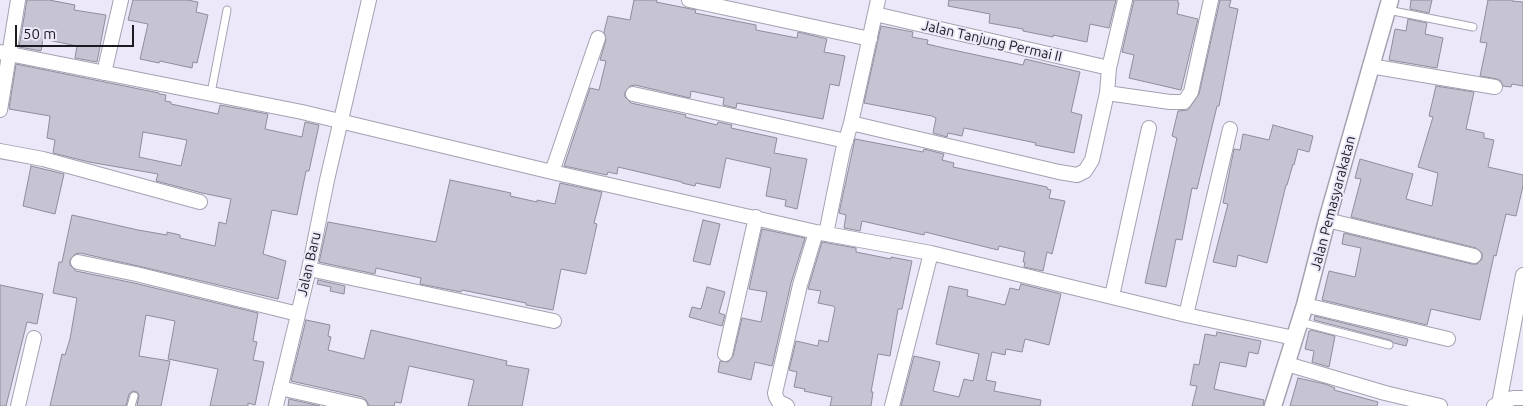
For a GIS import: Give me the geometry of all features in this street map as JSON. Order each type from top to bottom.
[{"type":"street","points":[[0,110],[5,53],[18,0]]},
{"type":"street","points":[[104,73],[120,0]]},
{"type":"street","name":"Jalan Baru","points":[[276,406],[309,269],[340,122],[369,0]]},
{"type":"street","points":[[690,0],[870,38]]},
{"type":"street","points":[[787,406],[780,402],[775,393],[800,285],[821,233],[851,123],[878,0]]},
{"type":"street","points":[[851,123],[1077,175],[1085,171],[1092,160],[1107,93],[1109,68],[1125,0]]},
{"type":"street","points":[[1107,93],[1170,102],[1184,102],[1191,92],[1211,0]]},
{"type":"street","name":"Jalan Pemasyarakatan","points":[[1273,406],[1305,305],[1388,5]]},
{"type":"street","name":"Jalan Tanjung Permai II","points":[[875,14],[1109,68]]},
{"type":"street","points":[[552,172],[598,38]]},
{"type":"street","points":[[5,53],[302,112],[552,172],[821,233],[931,253],[1294,338]]},
{"type":"street","points":[[1370,66],[1495,87]]},
{"type":"street","points":[[633,94],[846,141]]},
{"type":"street","points":[[1112,296],[1149,128]]},
{"type":"street","points":[[1186,314],[1230,129]]},
{"type":"street","points":[[0,151],[43,159],[200,202]]},
{"type":"street","points":[[725,354],[756,217]]},
{"type":"street","points":[[1327,220],[1474,256]]},
{"type":"street","points":[[892,406],[931,253]]},
{"type":"street","points":[[78,262],[136,274],[298,314]]},
{"type":"street","points":[[309,269],[554,321]]},
{"type":"street","points":[[1496,405],[1523,275]]},
{"type":"street","points":[[1305,305],[1448,339]]},
{"type":"street","points":[[18,406],[34,338]]},
{"type":"street","points":[[1287,364],[1383,400],[1440,406]]},
{"type":"street","points":[[280,388],[340,404],[360,406]]},
{"type":"street","points":[[1496,405],[1513,398],[1523,398]]},
{"type":"lane","points":[[1388,5],[1473,27]]},
{"type":"lane","points":[[211,93],[227,10]]},
{"type":"lane","points":[[1300,322],[1389,345]]},
{"type":"lane","points":[[131,406],[134,396]]},
{"type":"building","points":[[27,0],[49,0],[75,5],[74,10],[106,15],[97,62],[75,58],[77,46],[43,39],[41,51],[19,47]]},
{"type":"building","points":[[133,0],[187,0],[198,2],[196,12],[208,15],[197,63],[193,62],[192,68],[140,59],[148,24],[128,20]]},
{"type":"building","points":[[634,0],[657,0],[656,2],[696,10],[695,13],[756,25],[756,30],[797,38],[798,32],[827,39],[824,52],[845,56],[839,86],[830,84],[823,119],[737,103],[736,108],[723,105],[724,98],[691,91],[690,98],[635,85],[630,86],[625,92],[625,97],[631,103],[686,115],[685,117],[717,125],[718,122],[732,125],[731,128],[777,138],[774,153],[807,159],[797,209],[785,206],[786,200],[766,196],[771,168],[726,158],[720,188],[696,183],[695,186],[618,167],[617,174],[608,172],[607,175],[564,166],[590,88],[599,90],[606,61],[600,60],[606,40],[604,32],[608,16],[630,20]]},
{"type":"building","points":[[949,0],[1116,0],[1109,28],[1090,24],[1087,42],[1053,35],[1053,37],[989,23],[990,14],[948,6]]},
{"type":"building","points":[[1134,0],[1178,0],[1177,14],[1198,19],[1181,90],[1129,78],[1134,55],[1122,52]]},
{"type":"building","points":[[1220,0],[1231,0],[1229,7],[1238,9],[1219,106],[1217,106],[1197,189],[1192,188],[1182,240],[1176,239],[1166,287],[1145,283],[1177,138],[1172,136],[1178,111],[1188,110],[1199,94]]},
{"type":"building","points":[[1411,0],[1432,0],[1429,13],[1410,9]]},
{"type":"building","points":[[1488,0],[1523,2],[1523,86],[1512,84],[1511,87],[1503,86],[1501,81],[1497,79],[1480,76],[1487,43],[1480,42]]},
{"type":"building","points":[[1408,19],[1427,23],[1425,34],[1443,38],[1437,68],[1389,60],[1395,29],[1406,31]]},
{"type":"building","points":[[881,26],[913,32],[912,37],[928,40],[927,44],[944,48],[1023,65],[1025,59],[1080,72],[1071,112],[1082,115],[1074,153],[964,128],[962,136],[948,133],[947,137],[933,133],[936,118],[932,116],[864,103]]},
{"type":"building","points":[[16,64],[159,93],[166,95],[165,101],[171,102],[171,104],[218,114],[220,105],[268,114],[265,129],[302,137],[305,122],[319,125],[309,171],[306,171],[297,215],[272,210],[263,254],[286,261],[278,299],[80,253],[75,254],[70,260],[70,265],[76,271],[258,313],[253,341],[257,342],[253,360],[264,362],[255,405],[248,403],[248,406],[210,406],[218,369],[168,359],[175,321],[146,315],[139,356],[170,361],[161,406],[137,406],[139,395],[133,391],[129,394],[126,406],[50,406],[62,354],[65,355],[70,339],[77,298],[53,293],[59,262],[62,262],[72,215],[138,230],[167,235],[167,232],[180,235],[180,238],[215,246],[219,222],[226,224],[231,199],[156,181],[158,174],[89,162],[53,153],[55,140],[47,138],[50,116],[9,109]],"holes":[[[143,132],[187,140],[181,166],[139,157]]]},
{"type":"building","points":[[1436,86],[1474,92],[1466,129],[1484,133],[1484,138],[1494,140],[1488,167],[1523,175],[1523,186],[1516,216],[1506,214],[1496,256],[1494,255],[1480,320],[1431,309],[1427,325],[1322,300],[1329,271],[1355,277],[1361,248],[1342,244],[1344,233],[1472,264],[1477,264],[1482,259],[1482,253],[1476,248],[1351,217],[1361,179],[1355,178],[1360,159],[1413,174],[1406,199],[1432,206],[1438,173],[1418,167],[1433,117],[1429,116]]},
{"type":"building","points":[[1273,125],[1313,136],[1309,152],[1298,149],[1286,185],[1267,263],[1238,255],[1236,267],[1213,262],[1228,204],[1223,203],[1234,149],[1240,150],[1243,134],[1269,140]]},
{"type":"building","points":[[855,139],[923,152],[924,149],[944,154],[942,160],[954,163],[953,167],[1047,187],[1047,189],[1051,190],[1049,198],[1065,201],[1052,254],[1047,252],[1043,271],[1024,267],[1025,252],[999,246],[998,250],[925,232],[924,235],[862,221],[860,231],[844,228],[846,215],[839,213]]},
{"type":"building","points":[[31,166],[64,174],[55,214],[23,206]]},
{"type":"building","points":[[450,180],[511,193],[510,196],[555,204],[560,183],[602,192],[594,223],[597,224],[586,274],[561,269],[553,310],[462,290],[461,292],[420,284],[421,278],[376,268],[375,274],[319,262],[328,222],[436,242]]},
{"type":"building","points":[[703,220],[720,224],[710,265],[693,261]]},
{"type":"building","points":[[762,229],[805,238],[791,283],[772,366],[755,362],[751,380],[718,372],[720,361],[728,362],[733,356],[742,318],[761,322],[767,292],[749,289]]},
{"type":"building","points":[[822,242],[856,248],[856,252],[912,261],[902,309],[898,309],[890,356],[878,354],[871,392],[873,392],[871,406],[830,406],[832,397],[794,387],[797,372],[789,370],[796,341],[818,346],[819,340],[828,342],[835,308],[818,303],[821,291],[808,289]]},
{"type":"building","points":[[318,280],[345,286],[344,294],[330,291],[331,287],[317,284]]},
{"type":"building","points":[[1021,284],[1061,294],[1049,345],[1025,339],[1022,352],[1006,349],[1005,355],[992,352],[986,380],[996,382],[994,391],[1041,400],[1040,406],[901,406],[914,356],[940,362],[933,391],[959,397],[964,379],[973,381],[979,354],[936,344],[949,286],[968,290],[967,296],[1005,305],[1010,288],[1019,290]]},
{"type":"building","points":[[0,285],[43,294],[37,324],[27,322],[6,406],[0,406]]},
{"type":"building","points":[[707,287],[725,292],[719,313],[725,315],[722,326],[689,317],[692,307],[701,309]]},
{"type":"building","points":[[1315,316],[1408,339],[1406,346],[1314,320]]},
{"type":"building","points":[[306,320],[330,325],[328,336],[331,337],[328,350],[364,359],[371,330],[507,361],[506,365],[529,369],[522,406],[468,406],[474,380],[409,366],[401,403],[395,402],[394,406],[369,406],[362,397],[291,381]]},
{"type":"building","points":[[1309,331],[1335,336],[1329,367],[1312,362],[1314,351],[1305,349]]},
{"type":"building","points":[[1217,332],[1261,341],[1258,354],[1249,352],[1246,367],[1220,362],[1214,389],[1264,400],[1263,406],[1192,406],[1197,386],[1190,385],[1194,364],[1199,365],[1205,334],[1216,336]]},
{"type":"building","points":[[1298,378],[1325,384],[1335,388],[1334,390],[1378,402],[1377,406],[1290,406]]},
{"type":"building","points":[[289,399],[320,406],[288,406]]}]
